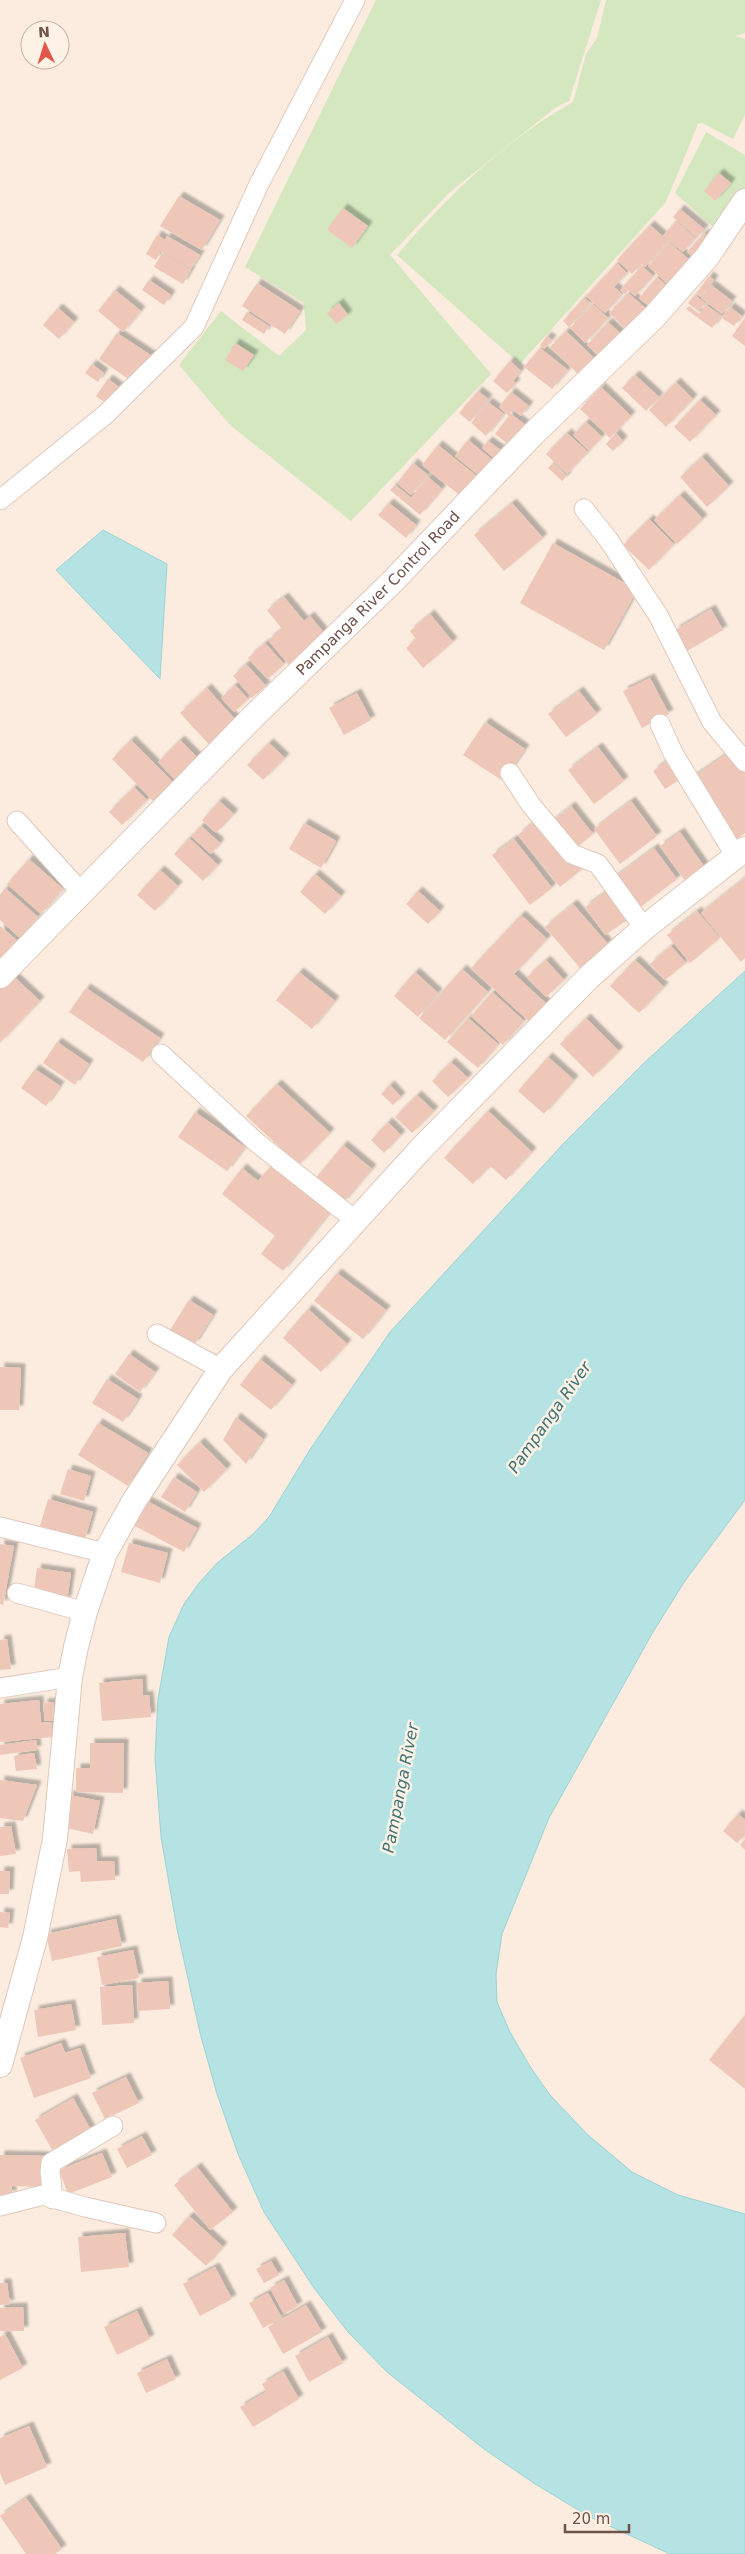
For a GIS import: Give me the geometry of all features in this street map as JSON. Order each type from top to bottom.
[{"type":"street","points":[[0,500],[106,414],[194,327],[259,184],[355,0]]},
{"type":"street","name":"Pampanga River Control Road","points":[[0,976],[253,717],[393,581],[534,433],[654,318],[707,257],[745,201]]},
{"type":"street","points":[[584,509],[608,539],[658,615],[712,722],[745,762]]},
{"type":"street","points":[[0,2065],[35,1938],[55,1839],[70,1677],[85,1612],[105,1553],[147,1480],[222,1369],[355,1220],[514,1052],[588,978],[644,928],[740,852],[673,753],[660,724]]},
{"type":"street","points":[[510,773],[530,805],[572,854],[598,864],[644,928]]},
{"type":"street","points":[[17,821],[81,892]]},
{"type":"street","points":[[161,1054],[256,1142],[355,1220]]},
{"type":"street","points":[[157,1334],[222,1369]]},
{"type":"street","points":[[0,1527],[105,1553]]},
{"type":"street","points":[[17,1593],[85,1612]]},
{"type":"street","points":[[0,1688],[70,1677]]},
{"type":"street","points":[[53,2199],[51,2163],[114,2126]]},
{"type":"street","points":[[0,2206],[43,2195],[156,2223]]},
{"type":"green space","points":[[376,0],[601,0],[569,101],[555,108],[450,192],[390,255],[491,374],[351,521],[230,425],[179,365],[221,311],[279,356],[306,330],[304,303],[245,267]]},
{"type":"green space","points":[[606,0],[745,0],[745,33],[735,36],[745,39],[745,115],[733,139],[702,123],[698,124],[666,202],[520,364],[397,255],[436,212],[478,171],[524,134],[573,102],[586,54],[597,38]]},
{"type":"green space","points":[[706,132],[745,155],[745,198],[719,232],[675,193]]},
{"type":"water","points":[[103,530],[167,564],[160,679],[56,570]]},
{"type":"water","name":"Pampanga River","points":[[745,971],[745,1500],[685,1581],[653,1632],[549,1818],[502,1934],[496,1974],[497,2002],[510,2032],[531,2068],[550,2095],[588,2135],[632,2172],[678,2195],[745,2214],[745,2554],[670,2554],[590,2517],[535,2484],[484,2449],[387,2372],[348,2332],[314,2288],[264,2212],[238,2154],[217,2094],[200,2033],[177,1929],[161,1837],[155,1758],[158,1699],[169,1637],[184,1604],[199,1583],[217,1563],[253,1534],[269,1517],[309,1451],[390,1332],[564,1143],[645,1062]]},
{"type":"building","points":[[719,173],[731,183],[715,201],[704,191]]},
{"type":"building","points":[[179,196],[220,220],[202,250],[160,226]]},
{"type":"building","points":[[343,208],[368,226],[352,248],[327,230]]},
{"type":"building","points":[[680,209],[704,229],[697,238],[673,217]]},
{"type":"building","points":[[676,221],[695,238],[683,252],[663,236]]},
{"type":"building","points":[[650,225],[668,241],[645,267],[641,264],[632,274],[617,260]]},
{"type":"building","points":[[704,233],[716,244],[701,264],[687,252]]},
{"type":"building","points":[[157,235],[165,240],[167,236],[200,255],[191,269],[158,250],[160,253],[156,260],[146,254]]},
{"type":"building","points":[[669,242],[694,264],[672,288],[648,266]]},
{"type":"building","points":[[162,253],[191,270],[183,284],[154,267]]},
{"type":"building","points":[[617,263],[627,273],[614,287],[622,294],[605,313],[586,296]]},
{"type":"building","points":[[642,266],[653,276],[635,296],[628,290],[625,294],[620,290]]},
{"type":"building","points":[[709,276],[714,280],[701,297],[696,294]]},
{"type":"building","points":[[657,277],[672,291],[654,311],[639,298]]},
{"type":"building","points":[[149,280],[171,295],[164,305],[142,290]]},
{"type":"building","points":[[257,283],[300,311],[285,334],[242,306]]},
{"type":"building","points":[[711,285],[732,301],[722,314],[701,298]]},
{"type":"building","points":[[115,290],[141,311],[123,332],[98,311]]},
{"type":"building","points":[[628,293],[649,311],[629,332],[609,313]]},
{"type":"building","points":[[695,295],[705,303],[699,311],[688,303]]},
{"type":"building","points":[[584,298],[591,303],[569,327],[563,321]]},
{"type":"building","points":[[339,303],[348,315],[336,324],[327,313]]},
{"type":"building","points":[[593,304],[608,318],[585,343],[570,328]]},
{"type":"building","points":[[706,305],[722,316],[712,328],[686,309],[689,306],[699,314]]},
{"type":"building","points":[[730,307],[742,316],[734,326],[722,318]]},
{"type":"building","points":[[58,308],[74,322],[59,339],[43,325]]},
{"type":"building","points":[[247,312],[269,326],[264,334],[242,320]]},
{"type":"building","points":[[745,318],[745,346],[732,336]]},
{"type":"building","points":[[608,322],[626,339],[605,362],[587,345]]},
{"type":"building","points":[[566,331],[595,359],[579,375],[550,347]]},
{"type":"building","points":[[117,333],[152,356],[133,382],[99,359]]},
{"type":"building","points":[[547,336],[552,340],[544,349],[540,345]]},
{"type":"building","points":[[235,343],[254,355],[243,371],[225,360]]},
{"type":"building","points":[[540,348],[568,370],[552,389],[524,367]]},
{"type":"building","points":[[510,361],[521,371],[513,381],[516,383],[507,393],[493,381]]},
{"type":"building","points":[[92,364],[104,373],[98,382],[85,373]]},
{"type":"building","points":[[635,375],[659,397],[646,411],[622,388]]},
{"type":"building","points":[[108,379],[119,387],[107,404],[96,396]]},
{"type":"building","points":[[676,382],[693,399],[666,427],[649,410]]},
{"type":"building","points":[[601,387],[631,416],[610,438],[580,409]]},
{"type":"building","points":[[478,391],[488,399],[470,422],[459,413]]},
{"type":"building","points":[[511,392],[529,406],[521,416],[513,410],[510,413],[529,428],[513,448],[495,434],[509,416],[499,407]]},
{"type":"building","points":[[700,400],[716,415],[690,442],[674,427]]},
{"type":"building","points":[[488,402],[504,414],[486,436],[471,423]]},
{"type":"building","points":[[586,422],[602,437],[589,451],[573,435]]},
{"type":"building","points":[[567,433],[588,452],[567,474],[546,454]]},
{"type":"building","points":[[616,433],[623,441],[613,451],[606,444]]},
{"type":"building","points":[[468,440],[495,462],[482,478],[455,456]]},
{"type":"building","points":[[488,441],[502,451],[495,459],[482,448]]},
{"type":"building","points":[[438,445],[479,478],[463,498],[422,465]]},
{"type":"building","points":[[702,457],[729,486],[707,507],[680,477]]},
{"type":"building","points":[[413,463],[428,475],[411,495],[397,483]]},
{"type":"building","points":[[553,463],[567,476],[562,481],[548,468]]},
{"type":"building","points":[[428,477],[442,489],[420,515],[390,490],[395,485],[411,498]]},
{"type":"building","points":[[680,495],[703,519],[677,544],[654,520]]},
{"type":"building","points":[[389,503],[416,525],[406,538],[378,515]]},
{"type":"building","points":[[512,503],[543,538],[504,571],[474,535]]},
{"type":"building","points":[[649,519],[674,544],[649,570],[623,545]]},
{"type":"building","points":[[553,543],[637,590],[604,650],[520,603]]},
{"type":"building","points":[[284,597],[304,621],[310,616],[330,640],[293,670],[268,640],[282,629],[267,610]]},
{"type":"building","points":[[711,609],[723,630],[687,651],[675,630]]},
{"type":"building","points":[[430,614],[453,642],[423,668],[406,648],[416,639],[410,631]]},
{"type":"building","points":[[265,643],[284,664],[268,679],[248,658]]},
{"type":"building","points":[[246,664],[266,686],[252,698],[233,676]]},
{"type":"building","points":[[650,678],[669,714],[642,728],[623,691]]},
{"type":"building","points":[[235,685],[248,699],[234,712],[221,698]]},
{"type":"building","points":[[207,688],[242,727],[215,751],[180,713]]},
{"type":"building","points":[[579,691],[597,714],[566,737],[548,714]]},
{"type":"building","points":[[357,693],[371,720],[344,735],[329,708]]},
{"type":"building","points":[[485,722],[525,749],[503,781],[463,755]]},
{"type":"building","points":[[131,740],[180,789],[160,808],[112,759]]},
{"type":"building","points":[[180,740],[204,764],[181,786],[158,762]]},
{"type":"building","points":[[269,743],[285,758],[263,780],[247,765]]},
{"type":"building","points":[[598,747],[624,781],[594,804],[568,770]]},
{"type":"building","points":[[733,750],[745,768],[745,833],[732,842],[690,779]]},
{"type":"building","points":[[670,759],[683,777],[665,789],[653,771]]},
{"type":"building","points":[[134,787],[147,800],[122,825],[109,812]]},
{"type":"building","points":[[219,801],[234,814],[216,833],[202,820]]},
{"type":"building","points":[[631,801],[657,836],[620,864],[594,829]]},
{"type":"building","points":[[571,806],[593,834],[571,852],[549,824]]},
{"type":"building","points":[[540,817],[582,869],[560,887],[518,835]]},
{"type":"building","points":[[304,823],[336,841],[321,868],[289,849]]},
{"type":"building","points":[[201,826],[220,843],[211,854],[191,836]]},
{"type":"building","points":[[680,832],[708,872],[688,885],[660,846]]},
{"type":"building","points":[[189,838],[218,865],[203,881],[174,854]]},
{"type":"building","points":[[514,839],[552,888],[530,905],[492,855]]},
{"type":"building","points":[[654,848],[677,879],[635,911],[611,880]]},
{"type":"building","points":[[29,859],[63,889],[41,914],[7,884]]},
{"type":"building","points":[[160,870],[178,886],[155,911],[137,895]]},
{"type":"building","points":[[315,874],[341,896],[325,914],[300,892]]},
{"type":"building","points":[[745,878],[745,958],[741,962],[701,913]]},
{"type":"building","points":[[5,888],[38,917],[20,938],[0,920],[0,895]]},
{"type":"building","points":[[612,888],[632,917],[605,935],[585,907]]},
{"type":"building","points":[[418,891],[440,911],[428,924],[406,904]]},
{"type":"building","points":[[573,904],[608,944],[580,968],[545,927]]},
{"type":"building","points":[[697,911],[720,938],[690,963],[667,935]]},
{"type":"building","points":[[521,915],[547,939],[514,974],[551,1008],[534,1026],[471,968]]},
{"type":"building","points":[[0,926],[19,942],[0,964]]},
{"type":"building","points":[[671,946],[686,963],[665,980],[650,964]]},
{"type":"building","points":[[546,960],[564,980],[546,997],[527,977]]},
{"type":"building","points":[[635,960],[664,987],[639,1013],[610,986]]},
{"type":"building","points":[[462,969],[488,992],[445,1040],[419,1018]]},
{"type":"building","points":[[299,972],[335,1001],[312,1029],[276,1000]]},
{"type":"building","points":[[415,972],[438,993],[418,1017],[394,996]]},
{"type":"building","points":[[11,974],[40,1001],[0,1043],[0,986]]},
{"type":"building","points":[[86,988],[160,1038],[143,1062],[69,1012]]},
{"type":"building","points":[[492,992],[524,1021],[503,1045],[471,1016]]},
{"type":"building","points":[[468,1018],[498,1044],[478,1068],[447,1042]]},
{"type":"building","points":[[586,1018],[619,1051],[593,1077],[560,1044]]},
{"type":"building","points":[[57,1042],[89,1064],[75,1085],[43,1063]]},
{"type":"building","points":[[548,1057],[574,1080],[544,1114],[518,1091]]},
{"type":"building","points":[[451,1062],[468,1078],[448,1097],[432,1081]]},
{"type":"building","points":[[35,1069],[60,1086],[46,1106],[21,1088]]},
{"type":"building","points":[[277,1084],[330,1133],[299,1165],[246,1116]]},
{"type":"building","points":[[390,1085],[401,1097],[393,1105],[381,1094]]},
{"type":"building","points":[[417,1095],[434,1111],[412,1133],[395,1117]]},
{"type":"building","points":[[488,1111],[532,1152],[506,1180],[490,1166],[473,1184],[444,1158]]},
{"type":"building","points":[[195,1112],[245,1147],[227,1171],[178,1137]]},
{"type":"building","points":[[388,1122],[401,1135],[384,1153],[371,1140]]},
{"type":"building","points":[[343,1145],[372,1169],[343,1203],[315,1179]]},
{"type":"building","points":[[272,1165],[331,1211],[283,1271],[261,1254],[275,1236],[222,1194],[242,1168],[258,1181]]},
{"type":"building","points":[[337,1273],[386,1310],[363,1339],[314,1301]]},
{"type":"building","points":[[189,1300],[213,1315],[194,1345],[170,1330]]},
{"type":"building","points":[[308,1309],[347,1344],[321,1372],[283,1338]]},
{"type":"building","points":[[129,1354],[155,1372],[140,1392],[115,1374]]},
{"type":"building","points":[[260,1359],[292,1385],[271,1410],[240,1385]]},
{"type":"building","points":[[0,1367],[21,1368],[19,1410],[0,1410]]},
{"type":"building","points":[[107,1379],[138,1399],[123,1422],[92,1403]]},
{"type":"building","points":[[236,1417],[263,1439],[246,1464],[223,1440]]},
{"type":"building","points":[[98,1423],[148,1453],[128,1486],[78,1455]]},
{"type":"building","points":[[200,1442],[227,1469],[204,1492],[177,1465]]},
{"type":"building","points":[[68,1469],[91,1476],[84,1501],[60,1494]]},
{"type":"building","points":[[174,1477],[197,1492],[185,1512],[161,1497]]},
{"type":"building","points":[[48,1499],[93,1512],[85,1539],[40,1526]]},
{"type":"building","points":[[147,1501],[197,1528],[184,1552],[133,1525]]},
{"type":"building","points":[[129,1543],[168,1553],[160,1583],[121,1572]]},
{"type":"building","points":[[0,1544],[14,1546],[3,1605],[0,1604]]},
{"type":"building","points":[[37,1568],[71,1573],[67,1601],[33,1596]]},
{"type":"building","points":[[7,1639],[11,1669],[0,1670],[0,1640]]},
{"type":"building","points":[[142,1679],[143,1696],[149,1695],[151,1717],[102,1721],[99,1683]]},
{"type":"building","points":[[39,1700],[41,1723],[51,1722],[53,1737],[0,1742],[0,1704]]},
{"type":"building","points":[[53,1702],[55,1720],[45,1721],[43,1703]]},
{"type":"building","points":[[36,1740],[37,1750],[0,1755],[0,1745]]},
{"type":"building","points":[[90,1743],[124,1743],[123,1793],[76,1792],[76,1768],[90,1768]]},
{"type":"building","points":[[34,1753],[37,1769],[16,1771],[14,1756]]},
{"type":"building","points":[[0,1780],[37,1785],[23,1821],[0,1818]]},
{"type":"building","points":[[69,1795],[100,1801],[93,1834],[62,1827]]},
{"type":"building","points":[[738,1814],[745,1820],[745,1835],[737,1843],[723,1831]]},
{"type":"building","points":[[11,1826],[16,1854],[0,1856],[0,1827]]},
{"type":"building","points":[[745,1839],[745,1850],[740,1845]]},
{"type":"building","points":[[96,1848],[97,1861],[114,1861],[115,1880],[81,1882],[80,1871],[69,1872],[67,1849]]},
{"type":"building","points":[[0,1871],[10,1871],[9,1894],[0,1894]]},
{"type":"building","points":[[0,1912],[10,1913],[8,1928],[0,1927]]},
{"type":"building","points":[[116,1919],[122,1946],[52,1961],[46,1934]]},
{"type":"building","points":[[133,1950],[139,1978],[102,1985],[97,1957]]},
{"type":"building","points":[[168,1981],[170,2009],[138,2011],[137,1983]]},
{"type":"building","points":[[132,1985],[134,2023],[102,2025],[100,1987]]},
{"type":"building","points":[[71,2004],[76,2030],[38,2037],[34,2010]]},
{"type":"building","points":[[745,2015],[745,2089],[709,2060]]},
{"type":"building","points":[[61,2043],[65,2053],[80,2048],[91,2078],[34,2098],[20,2058]]},
{"type":"building","points":[[126,2077],[139,2103],[105,2119],[92,2093]]},
{"type":"building","points":[[73,2098],[92,2132],[54,2153],[35,2120]]},
{"type":"building","points":[[142,2136],[152,2155],[127,2168],[117,2149]]},
{"type":"building","points":[[102,2153],[112,2177],[68,2194],[59,2170]]},
{"type":"building","points":[[0,2155],[46,2156],[44,2187],[12,2186],[12,2195],[0,2195]]},
{"type":"building","points":[[197,2167],[233,2212],[210,2230],[174,2185]]},
{"type":"building","points":[[189,2216],[223,2247],[206,2266],[172,2235]]},
{"type":"building","points":[[125,2233],[129,2267],[81,2272],[78,2237]]},
{"type":"building","points":[[271,2261],[279,2275],[264,2283],[256,2269]]},
{"type":"building","points":[[215,2267],[232,2299],[200,2316],[183,2284]]},
{"type":"building","points":[[284,2280],[298,2306],[284,2314],[270,2288]]},
{"type":"building","points":[[0,2283],[7,2283],[10,2304],[0,2305]]},
{"type":"building","points":[[268,2293],[282,2318],[263,2328],[249,2303]]},
{"type":"building","points":[[306,2305],[322,2332],[283,2354],[268,2327]]},
{"type":"building","points":[[23,2307],[24,2331],[0,2331],[0,2308]]},
{"type":"building","points":[[137,2311],[150,2339],[117,2355],[104,2327]]},
{"type":"building","points":[[5,2334],[23,2368],[0,2380],[0,2337]]},
{"type":"building","points":[[328,2337],[343,2363],[309,2382],[295,2356]]},
{"type":"building","points":[[167,2359],[176,2379],[146,2393],[137,2373]]},
{"type":"building","points":[[283,2371],[299,2399],[253,2427],[240,2407],[266,2392],[262,2384]]},
{"type":"building","points":[[29,2426],[47,2467],[5,2485],[0,2473],[0,2438]]},
{"type":"building","points":[[26,2498],[62,2549],[55,2554],[26,2554],[0,2516]]}]
